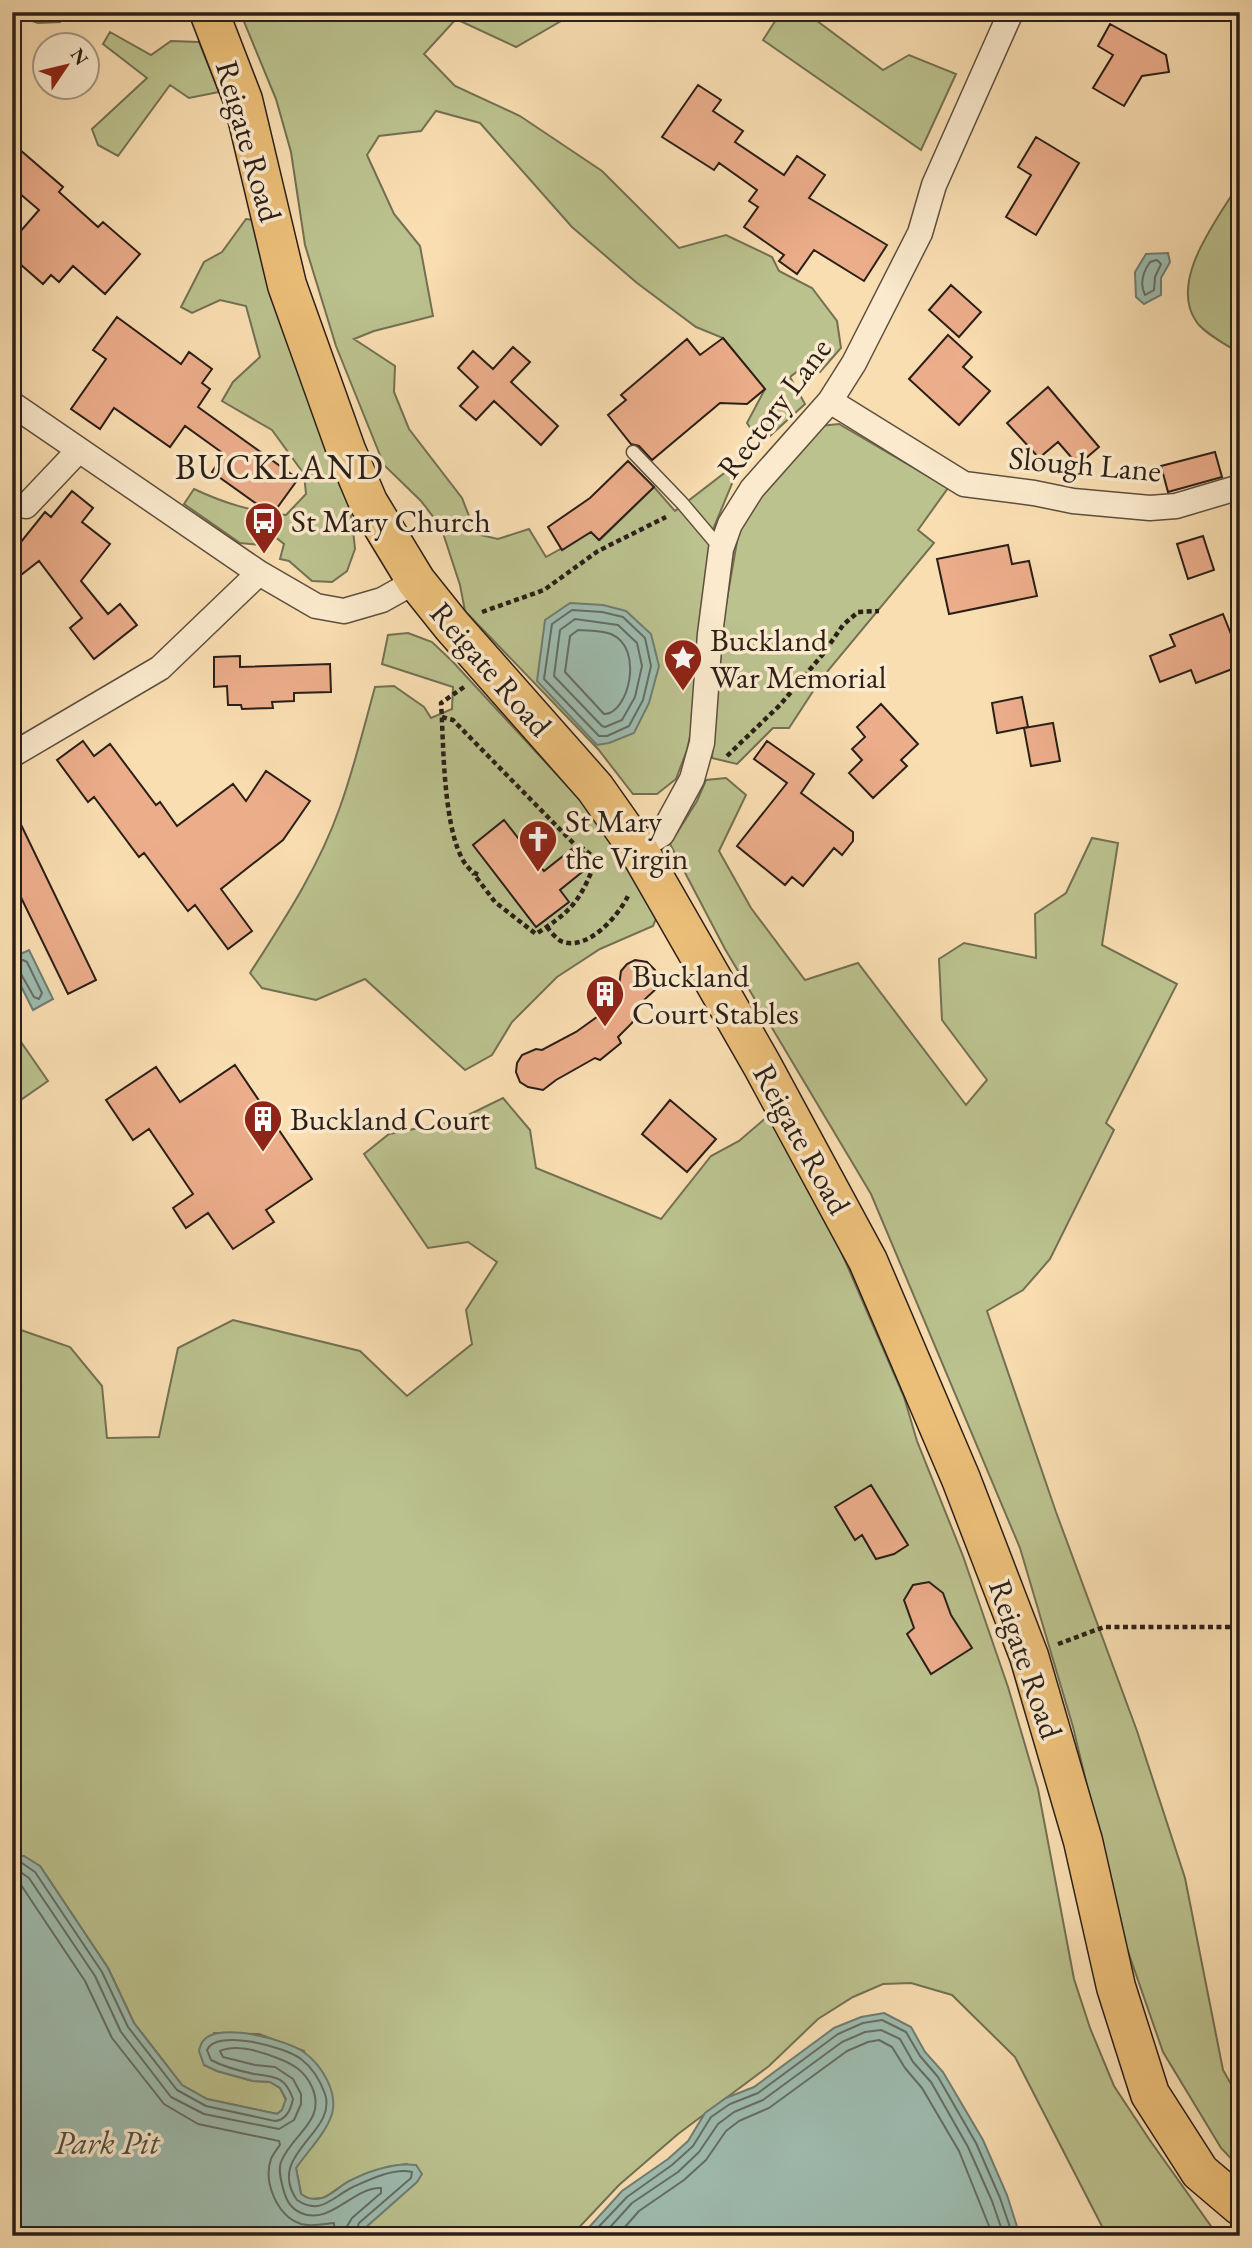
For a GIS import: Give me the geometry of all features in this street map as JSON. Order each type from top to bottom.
[{"type":"main road","name":"Reigate Road","points":[[209,12],[243,100],[287,285],[316,370],[368,502],[416,581],[452,626],[595,788],[623,859],[762,1065],[868,1261],[961,1479],[1029,1656],[1083,1840],[1116,1987],[1150,2094],[1200,2172],[1240,2206]]},
{"type":"street","name":"Rectory Lane","points":[[623,859],[662,834],[692,779],[702,743],[710,634],[721,550],[730,524],[752,489],[830,401],[854,363],[920,233],[939,174],[1011,12]]},
{"type":"street","name":"Slough Lane","points":[[830,401],[964,484],[1034,492],[1073,501],[1150,508],[1176,506],[1240,487]]},
{"type":"street","points":[[12,404],[259,573],[316,606],[344,611],[382,600],[416,581]]},
{"type":"street","points":[[26,506],[79,450]]},
{"type":"street","points":[[12,755],[160,668],[259,573]]},
{"type":"lane","points":[[633,452],[721,550]]},
{"type":"path","points":[[452,626],[478,613],[544,590],[598,551],[686,509]]},
{"type":"path","points":[[692,779],[714,767],[780,705],[823,654],[843,625],[858,612],[879,611]]},
{"type":"path","points":[[442,717],[453,720],[571,840],[593,868],[582,895],[564,915],[536,934],[495,902],[461,861],[448,813],[441,703],[491,669]]},
{"type":"path","points":[[571,840],[601,861],[623,859]]},
{"type":"path","points":[[473,873],[480,875]]},
{"type":"path","points":[[547,927],[562,942],[576,943],[601,931],[620,911],[628,896],[621,884]]},
{"type":"path","points":[[1029,1656],[1104,1627],[1240,1627]]},
{"type":"green space","points":[[12,12],[63,12],[60,22],[38,23]]},
{"type":"green space","points":[[240,12],[568,12],[568,17],[516,47],[456,19],[424,54],[455,86],[520,116],[602,171],[679,248],[726,235],[772,257],[779,271],[812,288],[837,321],[841,348],[820,372],[807,364],[790,377],[805,404],[761,444],[747,423],[765,389],[723,338],[696,327],[637,283],[572,227],[480,123],[436,111],[421,131],[379,136],[367,155],[394,214],[420,246],[433,316],[354,339],[395,366],[394,392],[409,429],[462,498],[476,534],[498,539],[529,529],[546,557],[591,532],[600,540],[654,487],[675,511],[731,468],[736,474],[714,527],[696,649],[694,718],[687,750],[676,779],[657,794],[633,794],[598,749],[465,611],[460,585],[441,527],[421,501],[384,465],[336,346],[305,245],[291,152],[276,99]]},
{"type":"green space","points":[[781,12],[805,12],[883,70],[909,55],[956,74],[921,150],[763,40]]},
{"type":"green space","points":[[110,32],[151,55],[171,41],[199,42],[219,92],[189,98],[170,85],[118,156],[98,145],[92,129],[147,78],[103,44]]},
{"type":"green space","points":[[1240,182],[1240,354],[1199,325],[1189,305],[1188,287],[1200,249]]},
{"type":"green space","points":[[246,219],[253,220],[346,489],[355,549],[347,571],[332,582],[312,581],[289,561],[280,559],[284,544],[270,533],[260,545],[240,543],[184,504],[194,489],[239,506],[286,515],[306,494],[304,474],[272,430],[222,401],[233,382],[260,357],[246,306],[220,300],[192,313],[181,307],[204,262],[222,252]]},
{"type":"green space","points":[[839,424],[948,488],[918,530],[934,543],[821,679],[789,728],[773,728],[737,764],[712,758],[724,616],[739,530],[761,491],[820,426]]},
{"type":"green space","points":[[408,633],[432,642],[453,662],[584,804],[628,865],[657,916],[653,926],[600,949],[557,977],[512,1022],[492,1055],[465,1070],[365,979],[316,1000],[262,988],[250,973],[300,893],[322,851],[350,777],[375,687],[394,686],[424,707],[431,718],[452,709],[453,687],[382,664],[388,635]]},
{"type":"green space","points":[[726,778],[746,795],[719,851],[751,908],[805,980],[858,963],[966,1105],[987,1080],[942,1020],[939,959],[964,943],[1036,958],[1035,914],[1066,893],[1092,838],[1118,843],[1102,945],[1177,984],[1106,1123],[1114,1130],[1050,1259],[1023,1290],[987,1311],[1056,1512],[1137,1731],[1185,1878],[1223,2070],[1240,2100],[1240,2168],[1221,2148],[1163,2052],[1124,1940],[1073,1727],[1020,1548],[871,1194],[725,949],[670,844],[697,801],[706,780]]},
{"type":"green space","points":[[12,1029],[48,1081],[12,1106]]},
{"type":"green space","points":[[503,1098],[530,1130],[536,1168],[661,1219],[711,1156],[739,1141],[768,1116],[840,1249],[904,1397],[917,1441],[963,1556],[1008,1687],[1038,1789],[1074,1979],[1090,2028],[1114,2086],[1218,2236],[1107,2236],[1015,2057],[952,1995],[911,1983],[883,1984],[853,1997],[818,2019],[769,2066],[678,2134],[619,2185],[571,2236],[360,2236],[406,2164],[387,2167],[349,2181],[324,2198],[309,2199],[301,2194],[296,2168],[314,2142],[304,2051],[259,2034],[214,2033],[204,2065],[253,2081],[270,2082],[280,2088],[286,2100],[277,2114],[207,2099],[182,2085],[134,2023],[108,1968],[40,1866],[12,1855],[12,1327],[70,1347],[102,1386],[107,1438],[159,1437],[178,1348],[233,1320],[360,1351],[407,1396],[472,1344],[466,1310],[497,1262],[468,1242],[428,1248],[364,1154],[389,1134],[458,1120]]},
{"type":"water","points":[[1168,253],[1170,262],[1161,278],[1161,295],[1144,304],[1136,297],[1135,272],[1146,254]]},
{"type":"water","points":[[570,603],[603,605],[626,611],[651,634],[659,666],[649,703],[634,733],[609,743],[597,745],[537,681],[545,620]]},
{"type":"water","points":[[29,950],[53,999],[33,1010],[12,968],[12,958]]},
{"type":"water","name":"Park Pit","points":[[12,1855],[24,1856],[40,1866],[108,1968],[134,2023],[182,2085],[207,2099],[277,2114],[282,2110],[286,2099],[280,2088],[270,2082],[253,2081],[204,2065],[199,2051],[201,2043],[211,2035],[223,2033],[253,2035],[284,2043],[305,2053],[317,2065],[331,2088],[333,2106],[326,2128],[296,2168],[301,2194],[311,2199],[322,2198],[362,2175],[407,2164],[416,2165],[422,2174],[417,2182],[364,2229],[360,2236],[12,2236]]},
{"type":"water","points":[[884,2013],[911,2027],[925,2052],[943,2072],[983,2140],[1007,2195],[1020,2236],[581,2236],[622,2191],[668,2159],[688,2141],[705,2113],[726,2098],[754,2087],[834,2028],[861,2017]]},
{"type":"building","points":[[1110,24],[1166,55],[1169,72],[1142,76],[1124,106],[1093,88],[1113,55],[1098,46]]},
{"type":"building","points":[[698,85],[721,100],[713,111],[743,131],[735,142],[784,175],[797,156],[825,175],[809,198],[887,245],[864,281],[814,250],[797,274],[779,261],[784,255],[744,227],[758,207],[749,201],[757,190],[719,163],[714,170],[662,137]]},
{"type":"building","points":[[1036,137],[1079,163],[1036,235],[1006,217],[1031,175],[1018,167]]},
{"type":"building","points":[[12,143],[63,187],[59,192],[98,227],[103,222],[140,254],[105,294],[73,266],[59,282],[51,275],[43,284],[12,257],[12,241],[39,210],[12,187]]},
{"type":"building","points":[[951,285],[981,312],[959,337],[929,310]]},
{"type":"building","points":[[117,317],[181,364],[189,352],[212,369],[202,383],[210,389],[198,407],[298,479],[272,515],[212,472],[224,454],[185,426],[170,447],[114,408],[100,429],[71,409],[106,359],[93,350]]},
{"type":"building","points":[[948,335],[972,357],[963,367],[990,391],[959,425],[909,379]]},
{"type":"building","points":[[723,338],[765,389],[747,404],[720,403],[652,460],[639,446],[631,444],[608,415],[626,400],[621,395],[687,339],[700,355]]},
{"type":"building","points":[[513,347],[530,362],[511,382],[558,426],[541,445],[494,401],[476,420],[460,406],[478,387],[458,368],[473,351],[493,369]]},
{"type":"building","points":[[1048,387],[1099,447],[1078,465],[1058,442],[1039,458],[1007,423]]},
{"type":"building","points":[[1215,452],[1222,477],[1168,492],[1161,466]]},
{"type":"building","points":[[628,461],[654,487],[599,540],[591,532],[562,550],[548,527],[590,498]]},
{"type":"building","points":[[72,491],[93,508],[82,522],[110,544],[81,581],[108,614],[120,604],[137,625],[94,659],[70,628],[82,618],[39,561],[12,582],[12,553],[45,512],[51,517]]},
{"type":"building","points":[[1203,536],[1214,570],[1188,579],[1177,544]]},
{"type":"building","points":[[1008,545],[1012,564],[1029,561],[1037,596],[949,614],[937,559]]},
{"type":"building","points":[[1223,614],[1240,657],[1240,666],[1196,683],[1191,670],[1160,682],[1150,656],[1175,646],[1170,635]]},
{"type":"building","points":[[240,656],[240,667],[330,664],[331,692],[294,693],[294,701],[272,702],[273,708],[242,709],[241,705],[228,705],[227,686],[214,687],[214,657]]},
{"type":"building","points":[[1022,697],[1028,727],[997,733],[992,703]]},
{"type":"building","points":[[881,704],[918,744],[901,760],[907,766],[873,798],[849,773],[862,760],[852,749],[865,737],[857,727]]},
{"type":"building","points":[[1053,723],[1060,761],[1031,766],[1024,728]]},
{"type":"building","points":[[83,741],[94,756],[110,744],[156,805],[160,802],[177,826],[233,784],[246,801],[266,771],[310,801],[283,840],[221,889],[252,931],[228,949],[195,905],[188,911],[144,853],[139,857],[94,797],[88,802],[57,760]]},
{"type":"building","points":[[767,741],[814,774],[801,793],[853,832],[853,841],[842,855],[834,848],[803,886],[792,877],[785,885],[737,846],[787,783],[754,759]]},
{"type":"building","points":[[12,806],[96,980],[68,994],[12,879]]},
{"type":"building","name":"St Mary the Virgin","points":[[504,820],[544,871],[572,849],[587,868],[560,890],[569,902],[536,927],[473,845]]},
{"type":"building","name":"Buckland Court Stables","points":[[635,960],[647,962],[655,970],[657,988],[645,999],[632,1023],[618,1037],[621,1043],[600,1060],[595,1058],[543,1090],[520,1082],[516,1072],[522,1055],[536,1049],[542,1050],[576,1032],[601,1014],[619,986],[621,971]]},
{"type":"building","name":"Buckland Court","points":[[235,1065],[312,1179],[266,1210],[274,1222],[233,1249],[208,1213],[186,1228],[173,1208],[193,1194],[149,1129],[133,1140],[106,1100],[156,1067],[180,1102]]},
{"type":"building","points":[[670,1100],[716,1139],[687,1172],[642,1134]]},
{"type":"building","points":[[871,1485],[908,1545],[894,1554],[876,1559],[862,1535],[855,1540],[835,1507]]},
{"type":"building","points":[[929,1582],[943,1593],[951,1615],[972,1648],[931,1674],[907,1634],[914,1628],[904,1600],[913,1585]]},
{"type":"place","name":"St Mary Church","points":[[264,555]]},
{"type":"place","name":"Buckland War Memorial","points":[[683,692]]},
{"type":"place","name":"St Mary the Virgin","points":[[538,873]]},
{"type":"place","name":"Buckland Court Stables","points":[[605,1028]]},
{"type":"place","name":"Buckland Court","points":[[263,1153]]},
{"type":"district","name":"BUCKLAND","points":[[280,466]]}]
